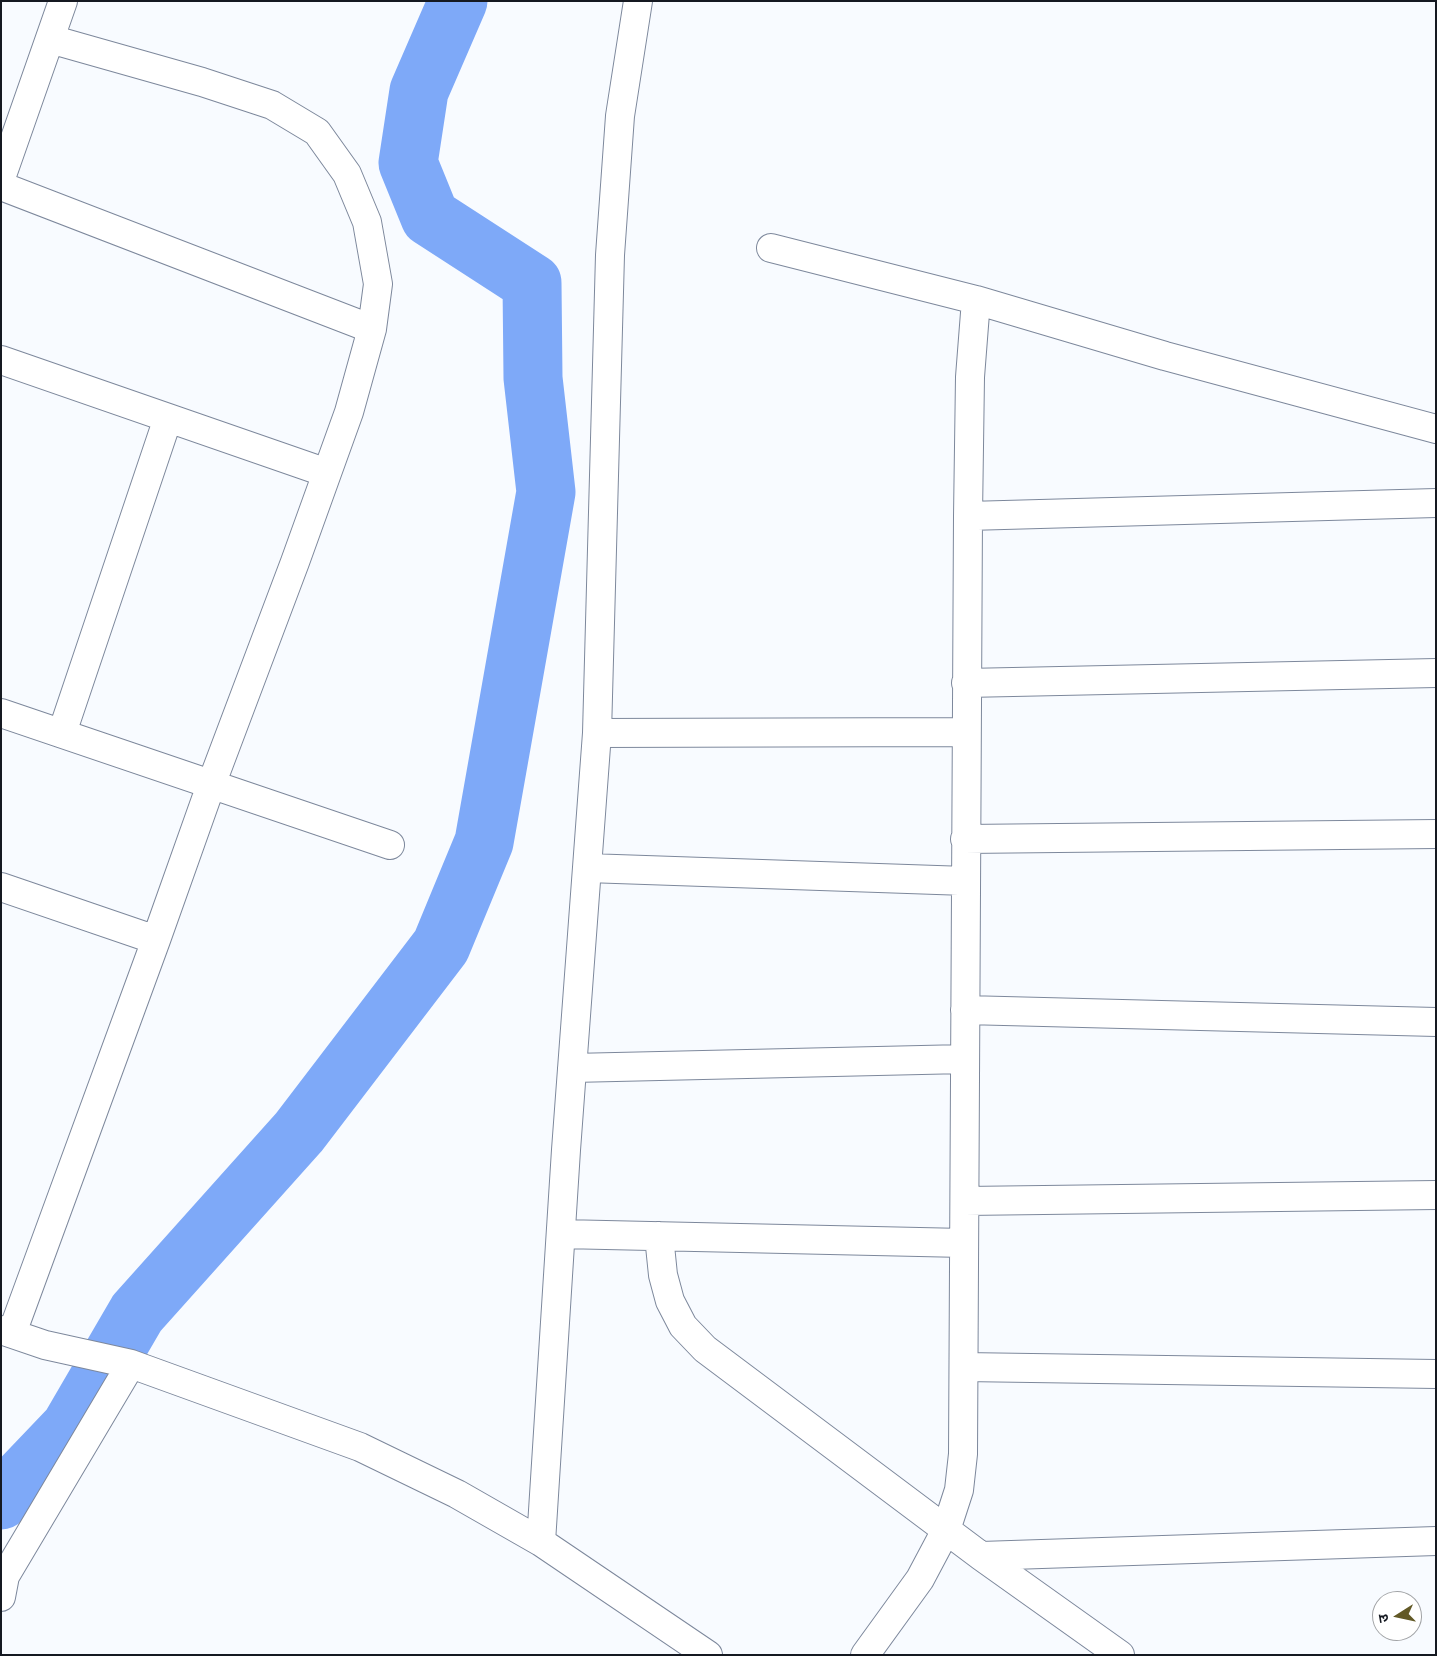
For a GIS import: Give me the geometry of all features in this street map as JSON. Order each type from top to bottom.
[{"type":"street","points":[[1,178],[63,1]]},
{"type":"street","points":[[541,1542],[572,1068],[597,733],[610,255],[620,116],[638,1]]},
{"type":"street","points":[[50,39],[202,82],[272,105],[317,132],[348,174],[367,222],[378,284],[372,329],[349,412],[210,785],[156,940],[6,1332],[45,1345],[131,1364],[360,1447],[456,1494],[541,1542],[708,1655]]},
{"type":"street","points":[[1,186],[372,329]]},
{"type":"street","points":[[771,248],[976,300],[1165,356],[1436,429]]},
{"type":"street","points":[[864,1655],[920,1578],[946,1530],[959,1490],[963,1454],[966,683],[970,377],[976,300]]},
{"type":"street","points":[[1,360],[327,473]]},
{"type":"street","points":[[62,733],[168,418]]},
{"type":"street","points":[[968,516],[1436,503]]},
{"type":"street","points":[[966,683],[1436,673]]},
{"type":"street","points":[[1,713],[390,845]]},
{"type":"street","points":[[597,733],[966,732]]},
{"type":"street","points":[[965,839],[1436,834]]},
{"type":"street","points":[[587,868],[966,881]]},
{"type":"street","points":[[1,887],[156,940]]},
{"type":"street","points":[[965,1010],[1436,1022]]},
{"type":"street","points":[[572,1068],[965,1059]]},
{"type":"street","points":[[965,1201],[1436,1195]]},
{"type":"street","points":[[561,1234],[964,1243]]},
{"type":"street","points":[[659,1236],[663,1275],[670,1301],[683,1326],[705,1349],[981,1556],[1120,1655]]},
{"type":"street","points":[[1,1597],[5,1576],[131,1364]]},
{"type":"street","points":[[964,1367],[1436,1374]]},
{"type":"street","points":[[981,1556],[1436,1541]]},
{"type":"waterway","points":[[1,1500],[70,1428],[137,1313],[299,1132],[441,946],[484,842],[546,492],[533,378],[532,283],[430,217],[408,163],[419,91],[458,1]]}]
